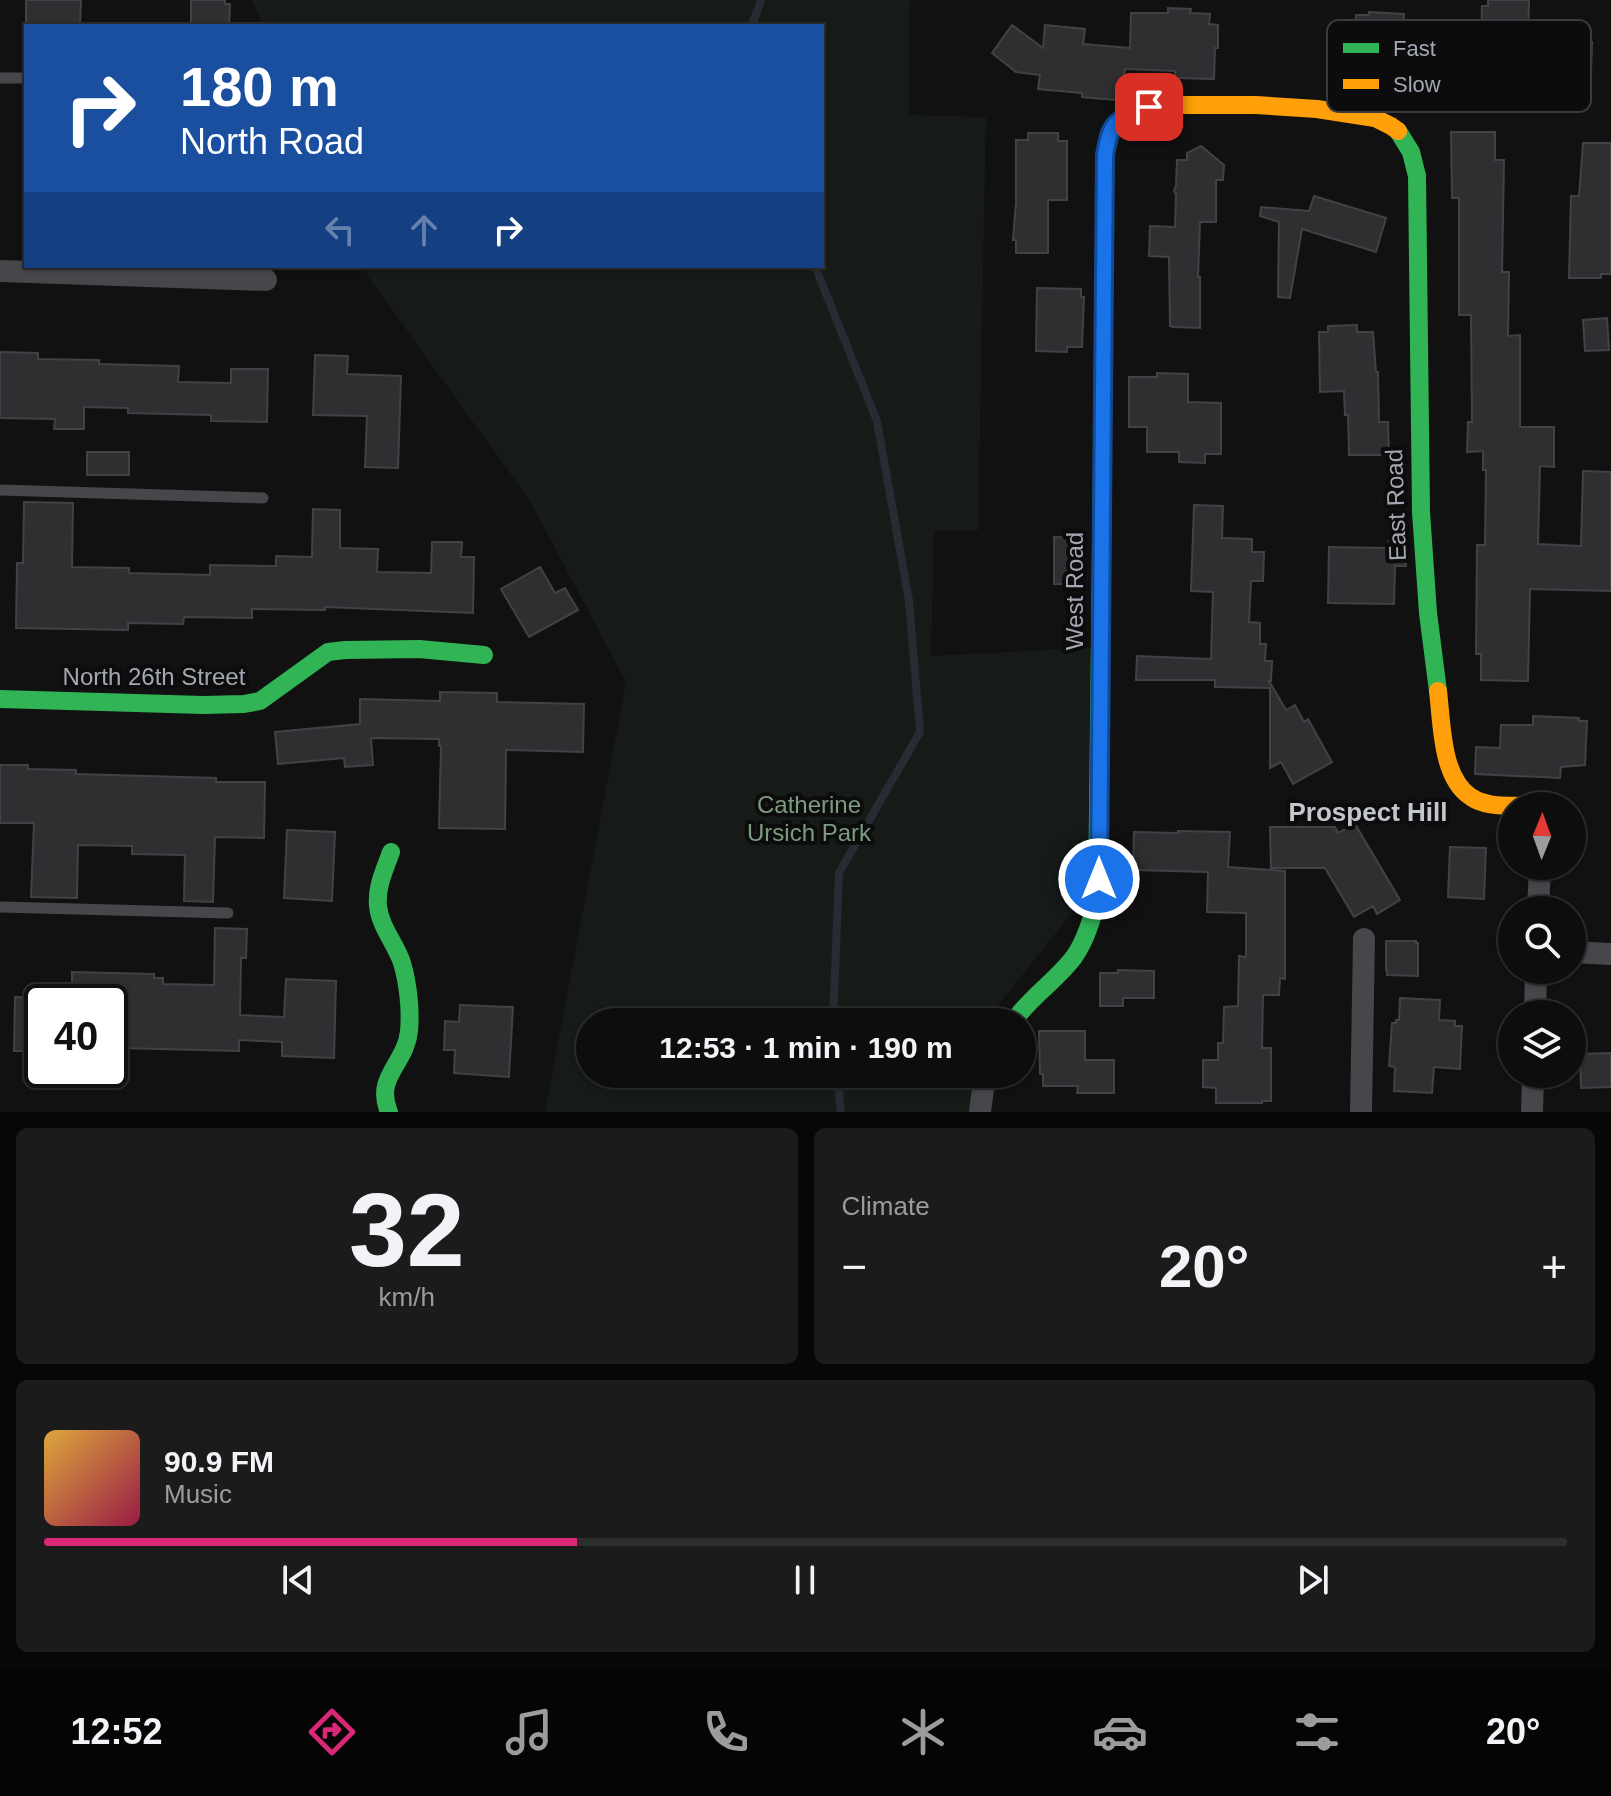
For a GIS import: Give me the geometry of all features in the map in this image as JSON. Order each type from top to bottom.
[{"type":"street","name":"East Road","points":[[1109,131],[1121,118],[1149,107],[1187,104],[1327,109]]},
{"type":"street","name":"East Road","points":[[1344,112],[1384,121],[1399,132],[1414,160],[1417,176],[1421,512],[1428,613],[1446,754],[1455,781],[1472,798],[1498,804]]},
{"type":"street","name":"West Road","points":[[1021,1008],[1073,959],[1090,927],[1097,899],[1105,155],[1109,131]]},
{"type":"street","points":[[0,271],[266,280]]},
{"type":"street","name":"North 26th Street","points":[[0,699],[244,704],[260,701],[328,652],[419,649],[484,655]]},
{"type":"street","points":[[389,1112],[384,1086],[409,1034],[408,998],[402,963],[378,908],[379,886],[391,852]]},
{"type":"street","points":[[1361,1112],[1364,939]]},
{"type":"street","points":[[1586,953],[1611,954]]},
{"type":"street","points":[[980,1112],[983,1088]]},
{"type":"street","points":[[1532,1112],[1533,1088]]},
{"type":"lane","points":[[0,78],[24,78]]},
{"type":"lane","points":[[0,490],[263,498]]},
{"type":"lane","points":[[0,907],[228,913]]},
{"type":"green space","name":"Catherine Ursich Park","points":[[252,0],[910,0],[909,115],[986,117],[978,530],[934,530],[931,656],[1101,647],[1099,879],[996,1008],[576,1008],[576,1088],[973,1088],[970,1112],[545,1112],[626,682],[530,501],[365,268],[824,268],[824,24],[262,24]]},
{"type":"building","points":[[81,0],[80,24],[26,24],[26,1]]},
{"type":"building","points":[[191,0],[225,0],[225,4],[230,4],[229,24],[191,24]]},
{"type":"building","points":[[1488,0],[1529,0],[1529,20],[1482,20],[1482,6],[1488,6]]},
{"type":"building","points":[[1168,8],[1210,14],[1209,24],[1218,25],[1214,79],[1175,78],[1175,71],[1125,69],[1122,97],[1115,100],[1082,97],[1082,93],[1038,89],[1040,75],[1016,72],[992,53],[1012,25],[1043,48],[1045,25],[1085,29],[1083,44],[1130,48],[1131,13],[1168,13]]},
{"type":"building","points":[[1369,12],[1404,14],[1404,20],[1356,20],[1356,15],[1369,15]]},
{"type":"building","points":[[1451,132],[1495,132],[1495,160],[1504,160],[1502,272],[1509,272],[1508,336],[1520,335],[1520,427],[1554,427],[1554,467],[1540,466],[1538,544],[1581,546],[1583,471],[1611,472],[1611,591],[1530,589],[1528,681],[1481,680],[1481,654],[1476,654],[1477,545],[1485,545],[1486,470],[1483,470],[1483,451],[1467,452],[1468,422],[1472,422],[1471,315],[1459,315],[1459,198],[1452,198]]},
{"type":"building","points":[[1028,133],[1058,133],[1058,141],[1067,141],[1067,200],[1048,200],[1048,253],[1016,253],[1016,240],[1013,240],[1016,140],[1028,140]]},
{"type":"building","points":[[1583,143],[1611,143],[1611,274],[1601,274],[1601,278],[1569,278],[1571,196],[1579,196]]},
{"type":"building","points":[[1201,146],[1224,165],[1223,180],[1216,180],[1216,222],[1200,222],[1200,328],[1173,327],[1170,326],[1169,257],[1149,256],[1150,226],[1175,227],[1177,160],[1187,160],[1187,153]]},
{"type":"building","points":[[1314,196],[1386,218],[1376,252],[1302,229],[1290,298],[1278,297],[1279,222],[1260,216],[1261,207],[1309,211]]},
{"type":"building","points":[[1037,288],[1081,289],[1081,297],[1084,297],[1082,347],[1067,347],[1067,352],[1036,351]]},
{"type":"building","points":[[1607,318],[1609,350],[1585,351],[1583,320]]},
{"type":"building","points":[[1357,325],[1357,332],[1373,332],[1379,422],[1388,422],[1389,455],[1349,455],[1344,391],[1320,392],[1319,332],[1328,332],[1328,326]]},
{"type":"building","points":[[0,352],[38,353],[38,359],[99,360],[99,364],[179,366],[178,382],[231,383],[231,369],[268,369],[267,422],[211,421],[211,415],[128,413],[128,408],[84,407],[84,429],[54,429],[55,419],[0,418]]},
{"type":"building","points":[[315,355],[348,356],[347,374],[401,376],[398,468],[365,467],[367,416],[313,415]]},
{"type":"building","points":[[1157,373],[1188,374],[1188,402],[1221,403],[1221,454],[1205,454],[1205,463],[1179,462],[1179,452],[1147,452],[1147,427],[1129,427],[1129,377],[1157,377]]},
{"type":"building","points":[[87,452],[129,452],[129,475],[87,475]]},
{"type":"building","points":[[24,502],[73,503],[72,567],[129,568],[129,573],[210,575],[210,565],[276,566],[276,556],[312,557],[313,509],[340,510],[340,548],[378,549],[377,572],[431,573],[432,542],[462,542],[461,557],[474,557],[473,613],[325,607],[325,610],[252,609],[252,618],[184,617],[183,624],[128,623],[128,630],[16,628],[17,563],[23,563]]},
{"type":"building","points":[[1194,505],[1223,506],[1222,538],[1252,539],[1252,552],[1264,552],[1263,581],[1251,581],[1249,622],[1260,623],[1260,644],[1266,644],[1265,661],[1272,661],[1269,681],[1286,710],[1295,705],[1304,722],[1308,719],[1332,762],[1293,784],[1281,762],[1270,768],[1270,688],[1215,687],[1215,680],[1136,680],[1137,656],[1211,659],[1213,592],[1191,591]]},
{"type":"building","points":[[1054,537],[1082,538],[1081,584],[1054,584]]},
{"type":"building","points":[[1389,540],[1404,540],[1406,566],[1395,566],[1394,604],[1328,603],[1329,547],[1388,548]]},
{"type":"building","points":[[540,567],[555,593],[565,588],[578,610],[529,637],[501,589]]},
{"type":"building","points":[[440,692],[497,693],[497,702],[584,704],[583,752],[506,750],[505,829],[439,828],[439,739],[371,738],[373,765],[345,767],[344,758],[278,764],[275,732],[360,724],[360,699],[440,701]]},
{"type":"building","points":[[1533,716],[1587,721],[1585,765],[1561,767],[1560,778],[1475,774],[1476,747],[1500,748],[1501,725],[1533,725]]},
{"type":"building","points":[[0,765],[76,770],[76,774],[265,782],[264,838],[215,837],[213,902],[184,901],[185,855],[132,854],[132,846],[78,845],[77,898],[31,897],[34,823],[0,823]]},
{"type":"building","points":[[1355,824],[1400,900],[1377,914],[1373,906],[1354,917],[1325,868],[1271,868],[1270,827],[1335,827],[1338,833]]},
{"type":"building","points":[[287,830],[335,832],[332,901],[284,898]]},
{"type":"building","points":[[1134,832],[1230,832],[1228,867],[1285,871],[1285,979],[1280,978],[1279,995],[1263,995],[1262,1048],[1271,1048],[1271,1101],[1216,1103],[1216,1088],[1203,1087],[1203,1060],[1218,1060],[1218,1043],[1223,1043],[1224,1007],[1238,1006],[1239,956],[1246,957],[1246,913],[1207,912],[1208,872],[1133,870]]},
{"type":"building","points":[[1450,847],[1486,848],[1484,899],[1448,897]]},
{"type":"building","points":[[215,928],[247,929],[246,958],[241,958],[240,1015],[284,1017],[286,979],[336,981],[334,1058],[282,1056],[282,1042],[239,1040],[239,1051],[128,1048],[128,984],[72,984],[72,972],[154,974],[154,978],[163,978],[163,984],[214,985]]},
{"type":"building","points":[[1386,941],[1418,943],[1418,976],[1387,975]]},
{"type":"building","points":[[1118,970],[1154,971],[1154,998],[1123,998],[1123,1006],[1100,1006],[1100,973],[1118,973]]},
{"type":"building","points":[[15,997],[24,997],[24,1051],[14,1051]]},
{"type":"building","points":[[1400,998],[1440,1000],[1439,1020],[1455,1021],[1455,1026],[1462,1026],[1460,1069],[1434,1067],[1432,1093],[1394,1091],[1395,1067],[1389,1066],[1392,1023],[1399,1020]]},
{"type":"building","points":[[460,1005],[513,1007],[509,1077],[454,1073],[455,1050],[444,1050],[445,1021],[459,1022]]},
{"type":"building","points":[[1039,1031],[1085,1031],[1085,1060],[1114,1060],[1114,1093],[1077,1093],[1078,1086],[1043,1086]]},
{"type":"building","points":[[1611,1053],[1611,1087],[1586,1088],[1586,1054]]},
{"type":"waterway","points":[[754,24],[761,0]]},
{"type":"waterway","points":[[816,268],[877,421],[909,601],[920,732],[839,873],[834,1008]]},
{"type":"waterway","points":[[838,1088],[841,1112]]},
{"type":"traffic: fast","points":[[1398,131],[1411,152],[1417,176],[1421,512],[1428,613],[1438,691]]},
{"type":"traffic: fast","points":[[1025,1008],[1074,957],[1091,922],[1097,899],[1103,374]]},
{"type":"traffic: fast","points":[[0,699],[244,704],[260,701],[328,652],[419,649],[484,655]]},
{"type":"traffic: fast","points":[[389,1112],[385,1089],[407,1043],[410,1014],[402,963],[378,906],[380,885],[391,852]]},
{"type":"traffic: slow","points":[[1103,374],[1105,155],[1109,134],[1117,122],[1140,110],[1169,105],[1256,105],[1327,111]]},
{"type":"traffic: slow","points":[[1336,112],[1375,118],[1398,131]]},
{"type":"traffic: slow","points":[[1438,691],[1442,734],[1454,777],[1461,788],[1477,801],[1498,805]]},
{"type":"district","name":"Prospect Hill","points":[[1368,812]]},
{"type":"route","points":[[1099,879],[1105,155],[1109,131],[1121,118],[1149,107]]}]
